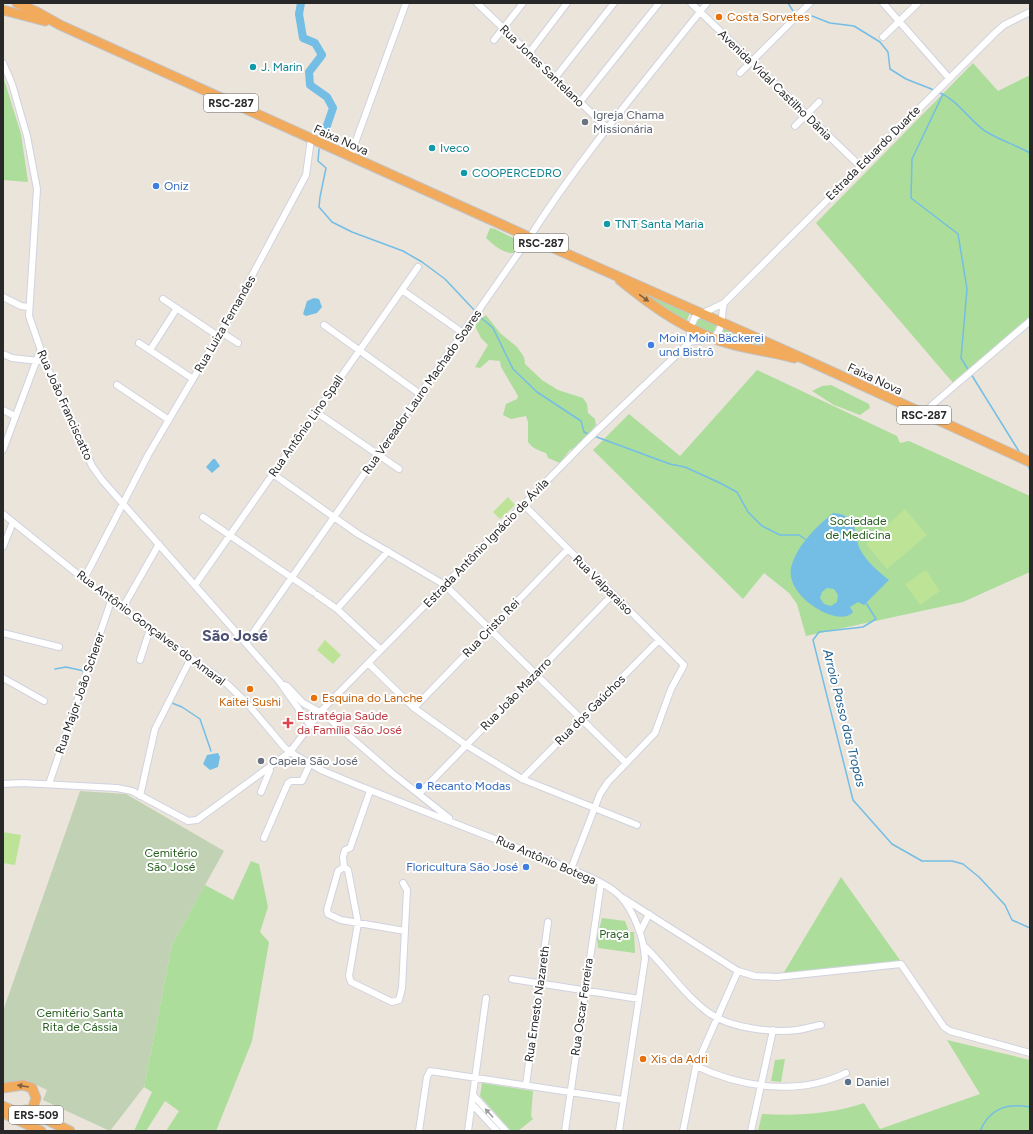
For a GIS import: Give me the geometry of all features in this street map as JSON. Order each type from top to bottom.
[{"type":"highway","name":"Faixa Nova","points":[[17,3],[60,25],[529,238],[701,313],[1030,462]]},
{"type":"highway","name":"Faixa Nova","points":[[4,10],[60,25]]},
{"type":"highway","name":"Faixa Nova","points":[[613,274],[666,314],[690,329],[711,338],[748,349],[789,357],[819,367]]},
{"type":"highway","points":[[3,1088],[23,1085],[32,1088],[36,1098],[31,1113],[22,1115],[3,1106]]},
{"type":"highway","name":"ERS-509","points":[[3,1100],[70,1131]]},
{"type":"highway","name":"ERS-509","points":[[3,1113],[41,1131]]},
{"type":"street","points":[[350,156],[406,3]]},
{"type":"street","name":"Rua Jones Santelano","points":[[477,3],[608,129]]},
{"type":"street","points":[[494,40],[522,3]]},
{"type":"street","points":[[529,53],[567,3]]},
{"type":"street","points":[[555,78],[614,3]]},
{"type":"street","points":[[580,102],[659,3]]},
{"type":"street","name":"Avenida Vidal Castilho Dânia","points":[[690,3],[860,166]]},
{"type":"street","name":"Rua Vereador Lauro Machado Soares","points":[[246,643],[529,238],[548,207],[707,3]]},
{"type":"street","points":[[740,73],[810,3]]},
{"type":"street","points":[[883,3],[949,78]]},
{"type":"street","points":[[883,37],[918,3]]},
{"type":"street","name":"Estrada Eduardo Duarte","points":[[701,313],[724,303],[860,166],[1004,25],[1030,12]]},
{"type":"street","name":"Rua João Franciscatto","points":[[3,63],[12,84],[27,136],[37,189],[28,307],[29,316],[40,351],[92,466],[281,684],[310,725]]},
{"type":"street","points":[[795,126],[819,102]]},
{"type":"street","name":"Rua Luiza Fernandes","points":[[84,579],[122,502],[220,334],[306,175],[311,139]]},
{"type":"street","name":"Rua Antônio Lino Spall","points":[[195,585],[418,267]]},
{"type":"street","points":[[402,290],[463,333]]},
{"type":"street","points":[[3,297],[21,306],[28,307]]},
{"type":"street","points":[[163,299],[220,334],[238,343]]},
{"type":"street","points":[[701,313],[695,317],[690,329],[690,342],[711,338],[719,330],[724,303]]},
{"type":"street","points":[[150,350],[177,308]]},
{"type":"street","points":[[924,415],[932,405],[1030,321]]},
{"type":"street","points":[[324,325],[420,394]]},
{"type":"street","name":"Estrada Antônio Ignácio de Ávila","points":[[140,796],[183,818],[194,821],[290,752],[321,711],[585,442],[690,342]]},
{"type":"street","points":[[139,343],[193,379]]},
{"type":"street","points":[[3,450],[40,351]]},
{"type":"street","points":[[3,354],[12,358],[37,360],[46,365]]},
{"type":"street","points":[[117,385],[169,420]]},
{"type":"street","points":[[3,410],[15,416]]},
{"type":"street","points":[[316,412],[399,469]]},
{"type":"street","points":[[273,474],[358,534],[444,585],[626,763],[608,782],[600,794],[571,869]]},
{"type":"street","name":"Rua Valparaiso","points":[[523,504],[684,665],[671,689],[655,733],[626,763]]},
{"type":"street","name":"Rua Antônio Gonçalves do Amaral","points":[[3,514],[111,601],[226,683],[247,703],[290,752]]},
{"type":"street","points":[[203,517],[337,609],[381,650]]},
{"type":"street","points":[[3,547],[13,522]]},
{"type":"street","points":[[122,609],[159,544]]},
{"type":"street","name":"Rua Cristo Rei","points":[[414,708],[568,549]]},
{"type":"street","points":[[337,609],[388,551]]},
{"type":"street","name":"Rua João Mazarro","points":[[419,794],[613,594]]},
{"type":"street","name":"Rua Major João Scherer","points":[[49,784],[111,601]]},
{"type":"street","points":[[140,660],[150,629]]},
{"type":"street","points":[[3,633],[59,647]]},
{"type":"street","name":"Rua dos Gaúchos","points":[[522,779],[659,640]]},
{"type":"street","points":[[3,784],[49,784],[117,788],[140,796],[155,729],[191,658]]},
{"type":"street","points":[[368,663],[414,708],[466,745],[522,779],[636,825]]},
{"type":"street","points":[[3,678],[44,701]]},
{"type":"street","name":"Rua João Franciscatto","points":[[281,684],[286,686],[303,703],[321,711],[453,821]]},
{"type":"street","name":"Rua Antônio Botega","points":[[290,752],[310,764],[370,791],[453,821],[571,869],[601,883],[620,896],[629,908],[640,932],[645,947],[645,959],[619,1131]]},
{"type":"street","points":[[264,838],[288,783],[291,781],[302,781],[310,764]]},
{"type":"street","points":[[261,792],[270,770],[269,767]]},
{"type":"street","points":[[370,791],[350,848],[345,850],[343,856],[344,867],[348,870],[358,923],[350,980],[351,982],[392,1002],[399,1000],[401,996],[407,890],[403,883]]},
{"type":"street","points":[[344,867],[338,871],[327,910],[328,914],[341,920],[405,931]]},
{"type":"street","name":"Rua Oscar Ferreira","points":[[565,1131],[584,990],[601,883]]},
{"type":"street","points":[[620,896],[738,971],[755,976],[777,977],[901,964],[944,1027],[950,1031],[1030,1053]]},
{"type":"street","points":[[640,932],[649,914]]},
{"type":"street","name":"Rua Ernesto Nazareth","points":[[526,1085],[548,922]]},
{"type":"street","points":[[645,947],[699,1004],[717,1018],[749,1028],[773,1030],[797,1030],[821,1024]]},
{"type":"street","points":[[683,1131],[696,1066],[738,971]]},
{"type":"street","points":[[512,979],[639,998]]},
{"type":"street","points":[[468,1131],[486,998]]},
{"type":"street","points":[[750,1131],[773,1030]]},
{"type":"street","points":[[696,1066],[719,1076],[761,1086],[804,1086],[823,1082],[846,1073]]},
{"type":"street","points":[[419,1131],[428,1072],[433,1071],[623,1100]]},
{"type":"street","points":[[473,1095],[506,1131]]},
{"type":"street","points":[[472,1104],[496,1131]]},
{"type":"green space","points":[[973,63],[998,91],[1030,75],[1030,319],[954,384],[816,223]]},
{"type":"green space","points":[[3,76],[21,134],[28,182],[3,180]]},
{"type":"green space","points":[[490,228],[521,242],[515,253],[503,251],[486,238]]},
{"type":"green space","points":[[628,281],[690,312],[686,323],[654,303]]},
{"type":"green space","points":[[486,315],[500,333],[517,347],[524,357],[525,364],[542,380],[558,390],[583,398],[587,404],[588,413],[595,419],[596,425],[580,444],[569,451],[560,463],[548,458],[546,453],[534,448],[528,442],[528,422],[526,416],[511,419],[503,415],[506,404],[517,399],[518,396],[501,367],[500,361],[489,360],[480,368],[475,367],[488,345],[481,338],[475,326],[478,321]]},
{"type":"green space","points":[[698,317],[712,321],[716,325],[715,331],[706,332],[700,329],[695,322]]},
{"type":"green space","points":[[723,327],[786,354],[717,337]]},
{"type":"green space","name":"Sociedade de Medicina","points":[[757,370],[897,436],[900,443],[909,441],[1030,496],[1030,572],[963,602],[806,636],[797,604],[789,593],[764,573],[743,599],[593,450],[629,414],[680,456]]},
{"type":"green space","points":[[831,385],[869,404],[870,408],[860,415],[834,405],[812,391],[822,386]]},
{"type":"green space","points":[[508,497],[515,505],[500,519],[493,512]]},
{"type":"green space","points":[[905,509],[927,535],[887,569],[866,544]]},
{"type":"green space","points":[[926,570],[940,591],[920,605],[905,584]]},
{"type":"green space","points":[[325,640],[341,655],[333,664],[317,650]]},
{"type":"green space","name":"Cemitério Santa Rita de Cássia","points":[[80,791],[126,794],[224,851],[172,945],[144,1087],[110,1131],[43,1100],[47,1090],[26,1080],[3,1083],[3,1011]]},
{"type":"green space","points":[[3,832],[21,835],[15,865],[3,863]]},
{"type":"green space","points":[[251,861],[259,864],[268,907],[260,932],[269,942],[252,1041],[216,1131],[166,1131],[179,1111],[165,1101],[146,1131],[134,1131],[152,1092],[144,1087],[172,945],[205,885],[233,900]]},
{"type":"green space","points":[[841,877],[902,963],[783,974]]},
{"type":"green space","name":"Praça","points":[[602,918],[625,921],[629,932],[634,932],[635,953],[598,948],[597,938]]},
{"type":"green space","points":[[947,1040],[1030,1060],[1030,1131],[758,1131],[762,1114],[788,1115],[827,1112],[864,1103],[880,1129],[980,1094]]},
{"type":"green space","points":[[785,1059],[781,1082],[771,1081],[775,1060]]},
{"type":"green space","points":[[482,1083],[533,1091],[531,1116],[533,1119],[518,1131],[511,1131],[480,1096]]},
{"type":"water","points":[[314,298],[319,299],[322,307],[317,313],[306,316],[303,314],[307,301]]},
{"type":"water","points":[[213,459],[215,459],[220,466],[212,473],[206,467]]},
{"type":"water","points":[[833,513],[842,515],[852,522],[858,545],[866,559],[889,580],[864,605],[858,602],[850,607],[853,612],[846,616],[837,616],[826,613],[815,607],[796,590],[791,579],[791,568],[797,552],[814,530]],"holes":[[[827,588],[834,589],[838,595],[837,602],[831,606],[824,604],[820,598],[822,592]]]},
{"type":"water","points":[[218,753],[220,757],[218,767],[210,770],[203,764],[207,755]]},
{"type":"waterway","name":"Arroio Passo das Tropas","points":[[301,3],[299,14],[303,38],[315,43],[322,55],[309,72],[310,85],[327,97],[333,108],[323,137]]},
{"type":"waterway","points":[[788,3],[793,11]]},
{"type":"waterway","points":[[812,16],[830,23],[854,26],[880,42],[888,52],[890,69],[906,79],[934,90]]},
{"type":"waterway","points":[[938,92],[945,95],[985,131],[1030,153]]},
{"type":"waterway","points":[[943,94],[912,159],[911,198],[958,234],[967,289],[961,358],[969,371]]},
{"type":"waterway","name":"Arroio Passo das Tropas","points":[[319,149],[318,161],[326,168],[319,207],[332,222],[352,232],[403,251],[422,262],[445,279],[476,312]]},
{"type":"waterway","name":"Arroio Passo das Tropas","points":[[478,315],[493,328],[513,369],[537,392],[581,421],[584,432],[590,435]]},
{"type":"waterway","points":[[971,374],[1020,453]]},
{"type":"waterway","name":"Arroio Passo das Tropas","points":[[594,436],[670,464],[685,467],[718,482],[737,492],[748,512],[762,526],[780,535],[799,535],[808,541]]},
{"type":"waterway","points":[[1027,464],[1030,470]]},
{"type":"waterway","name":"Arroio Passo das Tropas","points":[[866,603],[876,619],[863,627],[819,632],[813,640],[853,800],[892,844],[922,861],[952,861],[963,864],[979,877],[1005,905],[1012,920],[1030,928]]},
{"type":"waterway","points":[[55,669],[66,667],[84,671]]},
{"type":"waterway","points":[[172,703],[182,707],[200,719],[211,751]]},
{"type":"waterway","points":[[980,1131],[989,1117],[1000,1109],[1014,1106],[1030,1107]]},
{"type":"place","name":"Costa Sorvetes","points":[[719,17]]},
{"type":"place","name":"J. Marin","points":[[253,67]]},
{"type":"place","name":"Igreja Chama Missionária","points":[[585,122]]},
{"type":"place","name":"Iveco","points":[[432,148]]},
{"type":"place","name":"COOPERCEDRO","points":[[464,173]]},
{"type":"place","name":"Oniz","points":[[156,186]]},
{"type":"place","name":"TNT Santa Maria","points":[[607,224]]},
{"type":"place","name":"Moin Moin Bäckerei und Bistrô","points":[[651,345]]},
{"type":"place","name":"Kaitei Sushi","points":[[250,689]]},
{"type":"place","name":"Esquina do Lanche","points":[[314,698]]},
{"type":"place","name":"Estratégia Saúde da Família São José","points":[[288,723]]},
{"type":"place","name":"Capela São José","points":[[261,761]]},
{"type":"place","name":"Recanto Modas","points":[[419,786]]},
{"type":"place","name":"Floricultura São José","points":[[526,867]]},
{"type":"place","name":"Xis da Adri","points":[[643,1059]]},
{"type":"place","name":"Daniel","points":[[848,1082]]},
{"type":"district","name":"São José","points":[[235,635]]},
{"type":"park label","name":"Cemitério São José","points":[[171,860]]}]
